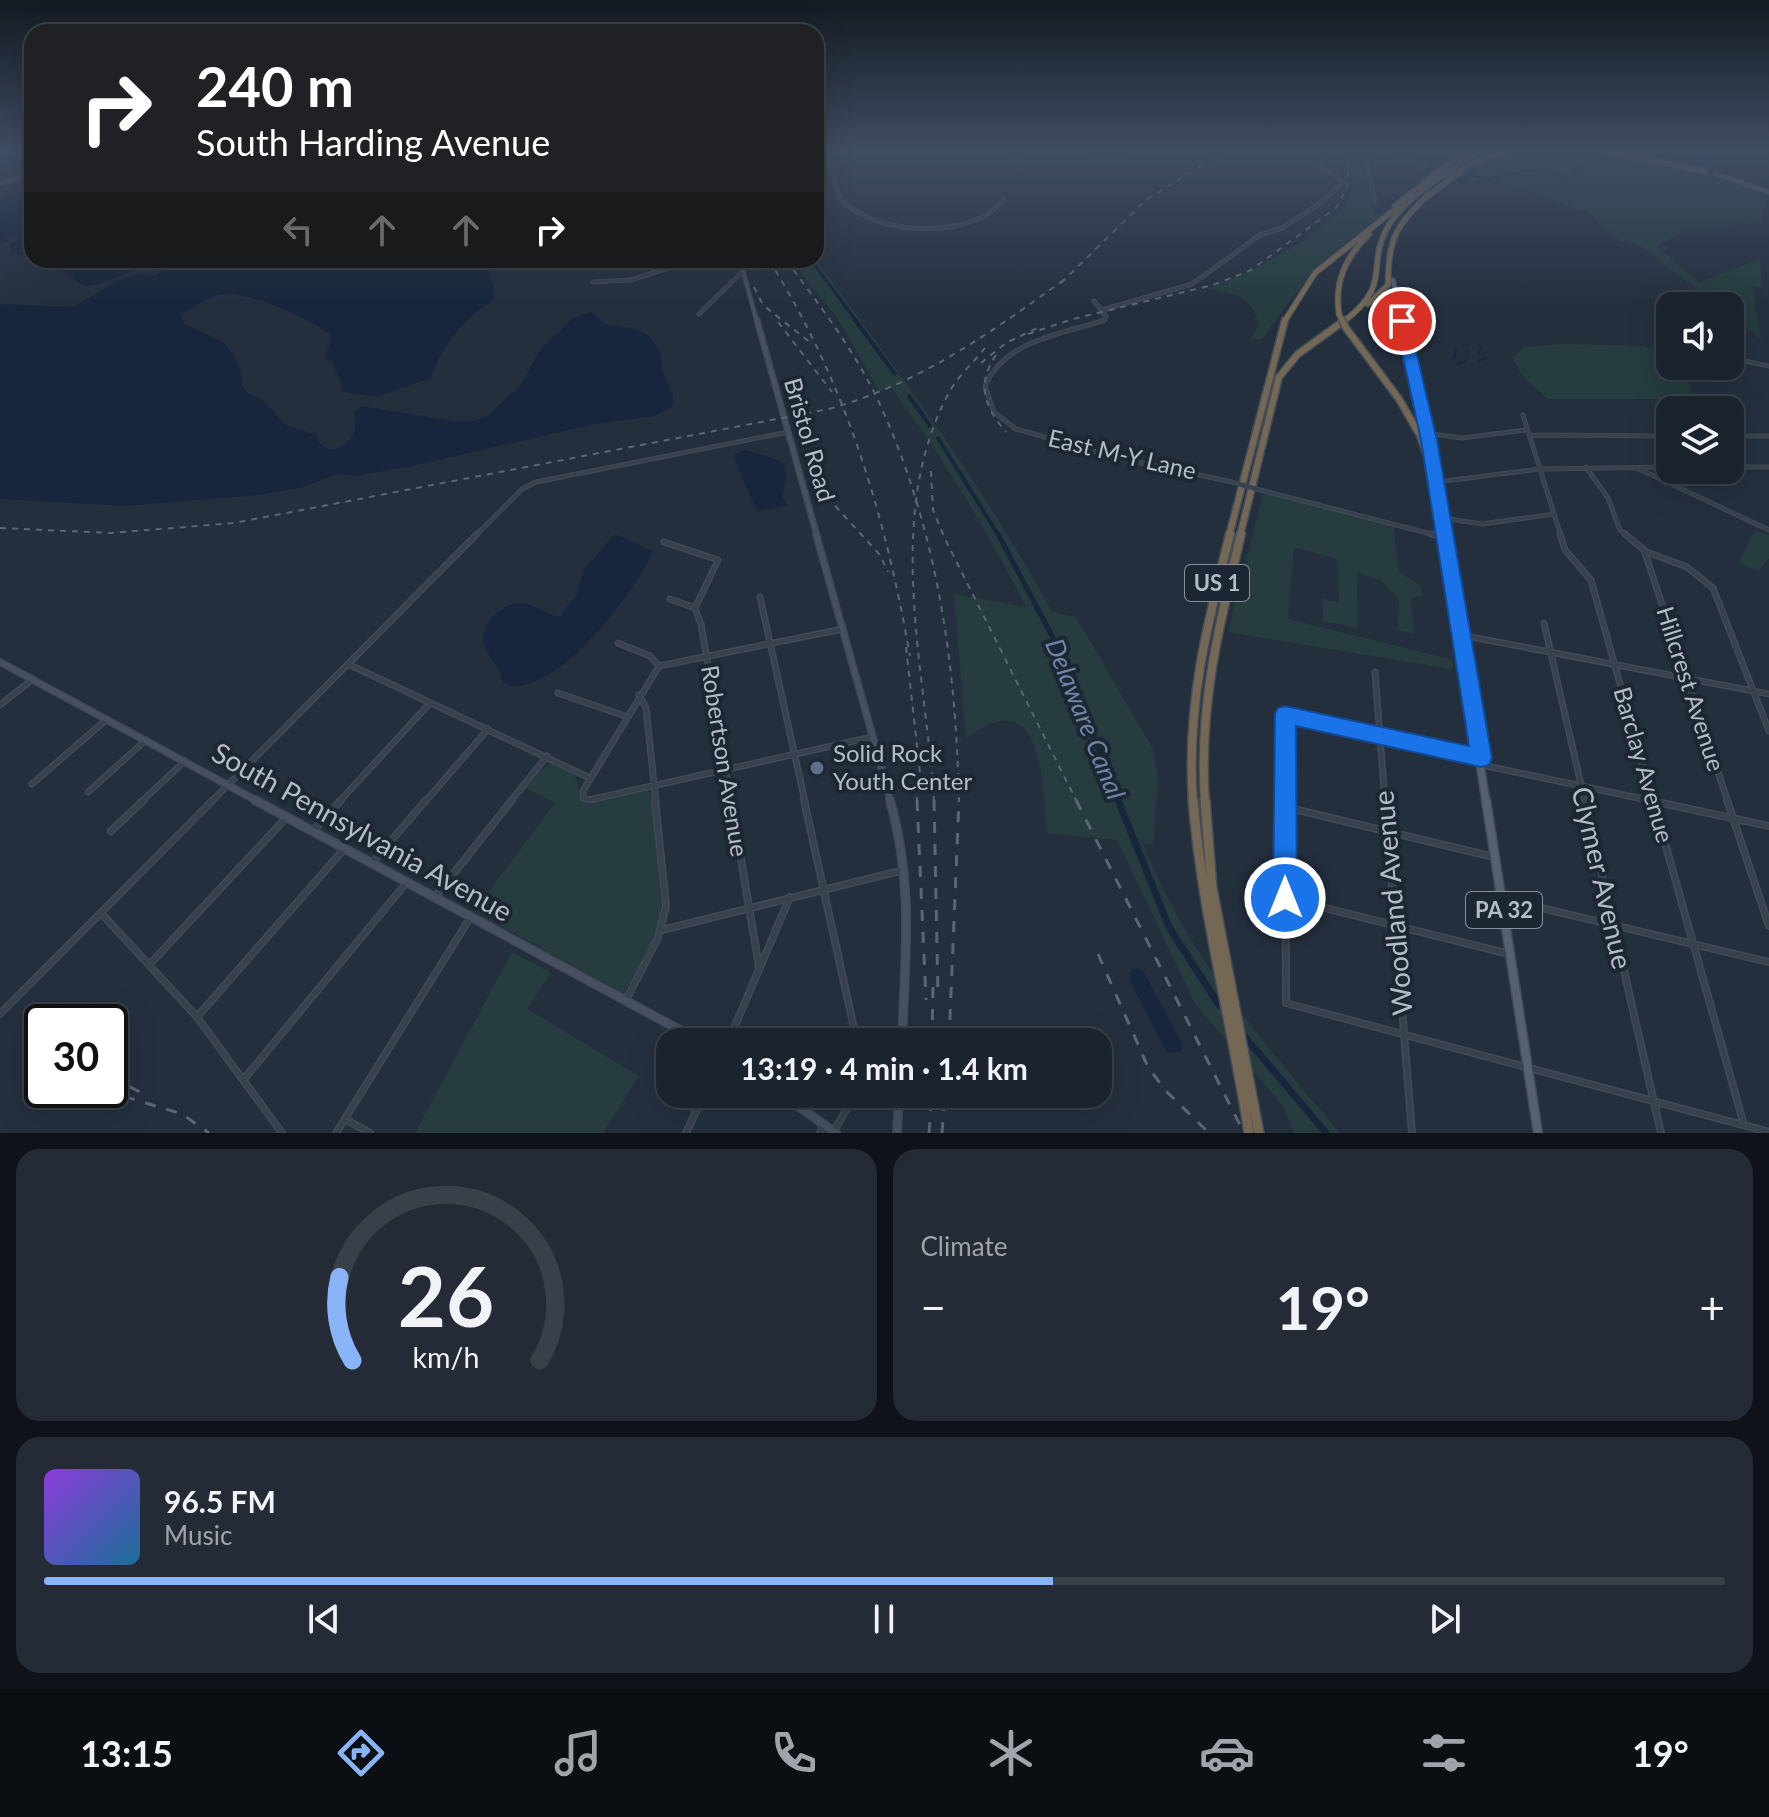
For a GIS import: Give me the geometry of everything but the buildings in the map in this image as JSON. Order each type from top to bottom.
[{"type":"highway","name":"US 1","points":[[1259,1133],[1193,824],[1189,749],[1194,682],[1279,332],[1301,291],[1337,254],[1406,203]]},
{"type":"highway","points":[[1337,254],[1407,203]]},
{"type":"highway","name":"US 1","points":[[1249,1133],[1212,888],[1203,805],[1202,734],[1208,670],[1279,377],[1298,352],[1367,301],[1377,284],[1382,242],[1390,222],[1413,203]]},
{"type":"highway","points":[[1349,316],[1387,287],[1387,255],[1392,240],[1402,220],[1419,203]]},
{"type":"highway","points":[[1381,221],[1354,251],[1340,274],[1336,295],[1339,314],[1399,399],[1418,432]]},
{"type":"highway","points":[[1392,240],[1393,280]]},
{"type":"main road","name":"Bristol Road","points":[[742,268],[907,870],[902,1028]]},
{"type":"main road","name":"PA 32","points":[[1393,280],[1428,433],[1538,1133]]},
{"type":"main road","name":"PA 32","points":[[1418,432],[1432,471]]},
{"type":"main road","name":"South Pennsylvania Avenue","points":[[0,662],[677,1028]]},
{"type":"main road","points":[[798,1108],[822,1128],[835,1132]]},
{"type":"main road","points":[[897,1133],[898,1108]]},
{"type":"street","points":[[845,203],[859,214],[879,222],[919,228],[955,226],[988,215],[1003,203]]},
{"type":"street","points":[[1094,301],[1102,310],[1192,284],[1260,235],[1282,228],[1320,203]]},
{"type":"street","points":[[593,282],[631,280],[668,268]]},
{"type":"street","points":[[699,314],[743,271]]},
{"type":"street","name":"East M-Y Lane","points":[[1102,310],[1106,317],[1103,321],[1046,338],[996,364],[985,386],[993,410],[1005,424],[1122,459],[1228,481],[1445,537]]},
{"type":"street","points":[[1744,361],[1769,366]]},
{"type":"street","name":"Barclay Avenue","points":[[1523,415],[1565,550],[1591,580],[1744,1125]]},
{"type":"street","points":[[0,1014],[522,489],[536,482],[788,432]]},
{"type":"street","points":[[1418,432],[1462,438],[1528,432],[1656,436]]},
{"type":"street","points":[[1744,436],[1769,436]]},
{"type":"street","name":"Hillcrest Avenue","points":[[1586,467],[1608,498],[1620,530],[1644,550],[1769,926]]},
{"type":"street","points":[[1635,467],[1769,530]]},
{"type":"street","points":[[1434,483],[1539,469],[1656,467]]},
{"type":"street","points":[[1744,467],[1769,467]]},
{"type":"street","points":[[1441,518],[1482,524],[1554,514]]},
{"type":"street","points":[[664,542],[717,560],[695,608],[670,599]]},
{"type":"street","points":[[1644,550],[1687,567],[1713,588],[1769,731]]},
{"type":"street","points":[[760,597],[854,1028]]},
{"type":"street","name":"Robertson Avenue","points":[[695,608],[700,614],[759,967]]},
{"type":"street","name":"Clymer Avenue","points":[[1544,623],[1661,1133]]},
{"type":"street","points":[[843,629],[659,666],[638,694],[582,794],[589,800],[872,737]]},
{"type":"street","points":[[1461,635],[1769,694]]},
{"type":"street","points":[[618,643],[650,656],[659,666]]},
{"type":"street","points":[[348,664],[590,778]]},
{"type":"street","name":"Woodland Avenue","points":[[1375,672],[1412,1133]]},
{"type":"street","points":[[0,705],[33,679]]},
{"type":"street","points":[[558,693],[625,716]]},
{"type":"street","points":[[626,1000],[662,930],[666,906],[646,708],[638,694]]},
{"type":"street","points":[[313,831],[430,702]]},
{"type":"street","points":[[1769,826],[1581,786],[1288,715],[1286,1003],[1769,1132]]},
{"type":"street","points":[[32,784],[107,719]]},
{"type":"street","points":[[372,863],[488,729]]},
{"type":"street","points":[[88,792],[146,740]]},
{"type":"street","points":[[435,897],[547,756]]},
{"type":"street","points":[[111,831],[185,761]]},
{"type":"street","points":[[1285,807],[1496,858]]},
{"type":"street","points":[[149,965],[287,817]]},
{"type":"street","points":[[197,1017],[345,848]]},
{"type":"street","points":[[662,930],[907,870]]},
{"type":"street","points":[[244,1079],[407,882]]},
{"type":"street","points":[[734,1028],[790,897]]},
{"type":"street","points":[[1285,898],[1511,955]]},
{"type":"street","points":[[1503,899],[1769,962]]},
{"type":"street","points":[[100,913],[197,1017],[282,1133]]},
{"type":"street","points":[[336,1133],[471,917]]},
{"type":"street","points":[[686,1133],[698,1108]]},
{"type":"street","points":[[835,1132],[848,1108]]},
{"type":"street","points":[[345,1119],[370,1133]]},
{"type":"green space","points":[[1345,203],[1372,203],[1374,213],[1382,214],[1311,273],[1262,339],[1250,340],[1259,324],[1246,301],[1234,294],[1207,289],[1288,250],[1329,222]]},
{"type":"green space","points":[[1560,203],[1766,203],[1760,222],[1683,232],[1657,246],[1699,283],[1760,259],[1762,287],[1752,286],[1761,339],[1744,326],[1744,292],[1700,292],[1641,246],[1620,241],[1587,212]]},
{"type":"green space","points":[[797,268],[822,268],[970,476],[1052,612],[1076,617],[1153,749],[1158,775],[1153,844],[1143,843],[1161,884],[1181,923],[1229,996],[1340,1133],[1294,1133],[1283,1106],[1195,1004],[1117,840],[1047,833],[1039,765],[1034,744],[1024,729],[1010,721],[991,723],[966,739],[954,594],[1026,607],[946,467],[891,387],[879,391],[840,322]]},
{"type":"green space","points":[[1561,344],[1644,346],[1656,350],[1656,380],[1687,380],[1695,396],[1548,399],[1524,378],[1512,358],[1525,347]]},
{"type":"green space","points":[[1264,491],[1393,524],[1399,572],[1420,585],[1422,595],[1411,598],[1414,634],[1398,630],[1399,600],[1381,581],[1357,572],[1358,628],[1323,621],[1322,598],[1339,603],[1337,559],[1294,547],[1288,619],[1453,660],[1452,669],[1228,632]]},
{"type":"green space","points":[[1754,530],[1769,535],[1769,558],[1759,571],[1739,563]]},
{"type":"green space","points":[[551,763],[574,774],[579,798],[587,804],[646,790],[651,793],[662,916],[658,932],[624,994],[474,911],[555,803],[526,788]]},
{"type":"green space","points":[[512,952],[551,973],[527,1009],[639,1076],[603,1133],[415,1133]]},
{"type":"water","points":[[0,203],[24,203],[24,256],[11,252],[11,244],[20,239],[17,236],[6,237],[8,241],[0,245]]},
{"type":"water","points":[[59,268],[134,268],[114,279],[86,286]]},
{"type":"water","points":[[163,268],[487,268],[495,290],[492,301],[455,334],[431,378],[377,397],[344,392],[332,361],[325,358],[332,336],[281,308],[250,297],[225,294],[180,314],[185,324],[223,342],[233,353],[241,372],[242,386],[249,394],[263,400],[286,425],[316,435],[319,443],[329,450],[342,446],[351,438],[355,427],[354,413],[361,406],[453,421],[475,421],[488,415],[520,386],[541,348],[574,317],[592,312],[606,325],[640,331],[653,340],[672,391],[673,406],[655,416],[595,424],[413,466],[355,476],[337,474],[300,488],[258,495],[125,506],[0,499],[0,304],[73,307],[117,281],[138,274],[155,276]]},
{"type":"water","points":[[746,450],[775,459],[785,467],[782,496],[788,506],[757,511],[734,458],[736,453]]},
{"type":"water","points":[[615,534],[653,551],[613,614],[571,658],[549,674],[528,684],[504,683],[484,645],[483,638],[491,619],[508,606],[520,603],[559,617],[576,596],[584,570]]},
{"type":"water","points":[[1137,968],[1144,972],[1183,1046],[1181,1051],[1167,1053],[1131,983],[1129,973]]},
{"type":"waterway","name":"Delaware Canal","points":[[817,268],[857,322]]},
{"type":"waterway","name":"Delaware Canal","points":[[855,320],[895,374]]},
{"type":"waterway","points":[[1478,354],[1481,348]]},
{"type":"waterway","points":[[1467,350],[1467,355]]},
{"type":"waterway","points":[[1454,358],[1456,351]]},
{"type":"waterway","points":[[1478,362],[1486,358]]},
{"type":"waterway","points":[[1458,364],[1466,361]]},
{"type":"waterway","name":"Delaware Canal","points":[[909,396],[930,426]]},
{"type":"waterway","name":"Delaware Canal","points":[[938,438],[999,536]]},
{"type":"waterway","name":"Delaware Canal","points":[[998,534],[1068,666],[1118,802]]},
{"type":"waterway","name":"Delaware Canal","points":[[1118,800],[1169,927],[1219,1005]]},
{"type":"waterway","name":"Delaware Canal","points":[[1245,1037],[1326,1133]]},
{"type":"railway","points":[[1066,278],[1143,203]]},
{"type":"railway","points":[[1028,334],[1073,319],[1213,285],[1251,270],[1339,203]]},
{"type":"railway","points":[[774,268],[820,354],[842,405]]},
{"type":"railway","points":[[792,268],[838,332],[874,393]]},
{"type":"railway","points":[[874,393],[955,354],[1066,278]]},
{"type":"railway","points":[[1061,283],[1066,278]]},
{"type":"railway","points":[[754,287],[763,305],[812,344]]},
{"type":"railway","points":[[778,322],[832,392]]},
{"type":"railway","points":[[981,363],[1006,343],[1037,328]]},
{"type":"railway","points":[[917,503],[929,439],[950,391],[985,348]]},
{"type":"railway","points":[[996,355],[986,376],[985,395],[992,413],[1006,432]]},
{"type":"railway","points":[[842,405],[874,393]]},
{"type":"railway","points":[[874,393],[917,503]]},
{"type":"railway","points":[[0,528],[111,533],[234,523],[842,405]]},
{"type":"railway","points":[[842,405],[875,501],[910,656]]},
{"type":"railway","points":[[931,471],[933,510],[945,539],[1077,802]]},
{"type":"railway","points":[[827,497],[880,555],[888,572]]},
{"type":"railway","points":[[917,503],[930,552],[948,651],[959,801]]},
{"type":"railway","points":[[917,503],[913,540],[914,593],[934,802]]},
{"type":"railway","points":[[906,647],[921,782]]},
{"type":"railway","points":[[916,773],[917,802]]},
{"type":"railway","points":[[917,800],[926,1000]]},
{"type":"railway","points":[[934,800],[938,996]]},
{"type":"railway","points":[[1076,800],[1244,1133]]},
{"type":"railway","points":[[950,1028],[959,801]]},
{"type":"railway","points":[[1098,954],[1148,1067],[1166,1091],[1209,1133]]},
{"type":"railway","points":[[932,1028],[933,987]]},
{"type":"railway","points":[[128,1086],[146,1095]]},
{"type":"railway","points":[[128,1098],[182,1114],[209,1133]]},
{"type":"railway","points":[[929,1133],[931,1108]]},
{"type":"railway","points":[[942,1133],[944,1108]]},
{"type":"place","name":"Solid Rock Youth Center","points":[[817,768]]},
{"type":"route","points":[[1285,898],[1285,714],[1481,758],[1432,471],[1434,467],[1402,321]]}]
